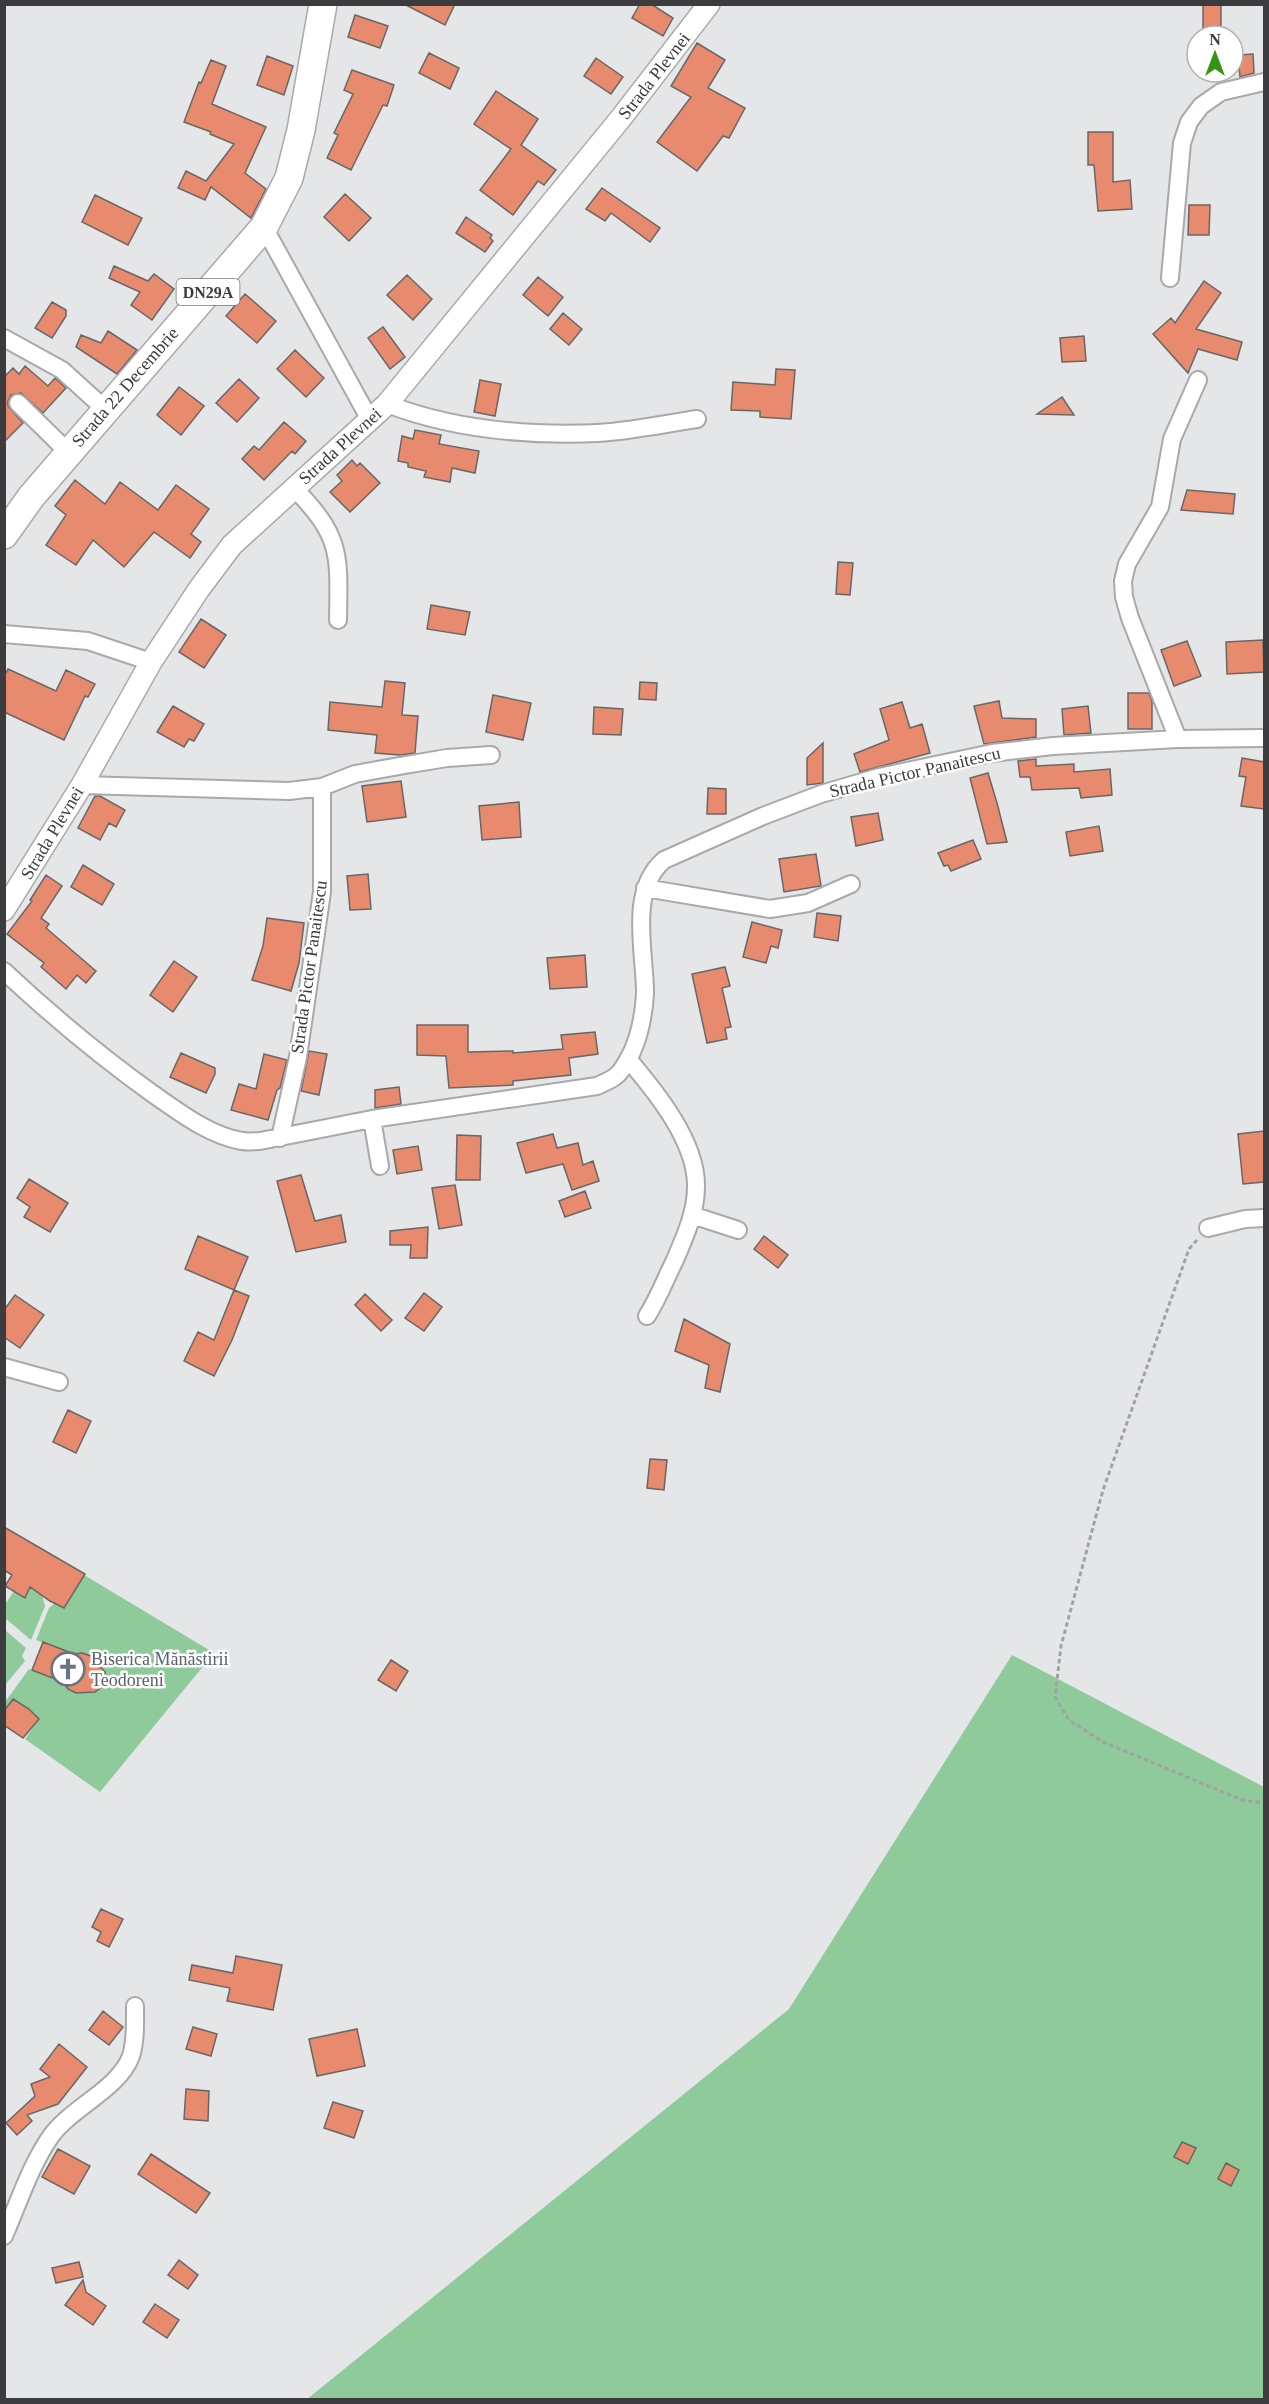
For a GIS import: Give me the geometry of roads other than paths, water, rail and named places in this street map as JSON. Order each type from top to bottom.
[{"type":"main road","name":"Strada 22 Decembrie","points":[[4,535],[31,496],[68,452],[264,227],[289,178],[301,130],[322,4]]},
{"type":"street","name":"Strada Plevnei","points":[[4,910],[82,785],[151,662],[199,589],[232,545],[387,404],[621,118],[710,4]]},
{"type":"street","points":[[1170,278],[1182,143],[1189,122],[1201,106],[1221,92],[1264,82]]},
{"type":"street","points":[[264,227],[370,420]]},
{"type":"street","points":[[4,338],[62,370],[106,410]]},
{"type":"street","points":[[1178,739],[1130,618],[1124,597],[1124,581],[1126,564],[1160,507],[1172,439],[1198,380]]},
{"type":"street","points":[[18,403],[68,452]]},
{"type":"street","points":[[387,404],[416,415],[458,423],[556,433],[598,433],[697,419]]},
{"type":"street","points":[[294,488],[322,518],[333,538],[338,562],[338,620]]},
{"type":"street","points":[[4,634],[88,641],[151,662]]},
{"type":"street","name":"Strada Pictor Panaitescu","points":[[4,971],[52,1016],[98,1054],[188,1119],[241,1141],[280,1138],[372,1119],[597,1086],[617,1076],[635,1045],[645,995],[641,918],[645,888],[652,870],[664,860],[763,816],[821,794],[879,777],[992,753],[1053,746],[1178,739],[1264,738]]},
{"type":"street","points":[[82,785],[289,791],[322,787],[356,774],[395,767],[447,758],[491,755]]},
{"type":"street","name":"Strada Pictor Panaitescu","points":[[280,1138],[298,1057],[322,892],[322,787]]},
{"type":"street","points":[[645,888],[770,909],[808,903],[851,884]]},
{"type":"street","points":[[628,1059],[648,1082],[691,1153],[696,1187],[692,1215],[682,1243],[647,1316]]},
{"type":"street","points":[[372,1119],[380,1166]]},
{"type":"street","points":[[692,1215],[738,1230]]},
{"type":"street","points":[[1208,1228],[1264,1218]]},
{"type":"street","points":[[4,1367],[59,1382]]},
{"type":"street","points":[[4,2236],[37,2158],[52,2136],[65,2120],[103,2090],[124,2069],[131,2055],[135,2006]]},
{"type":"place","name":"Biserica Mănăstirii Teodoreni","points":[[68,1669]]}]
